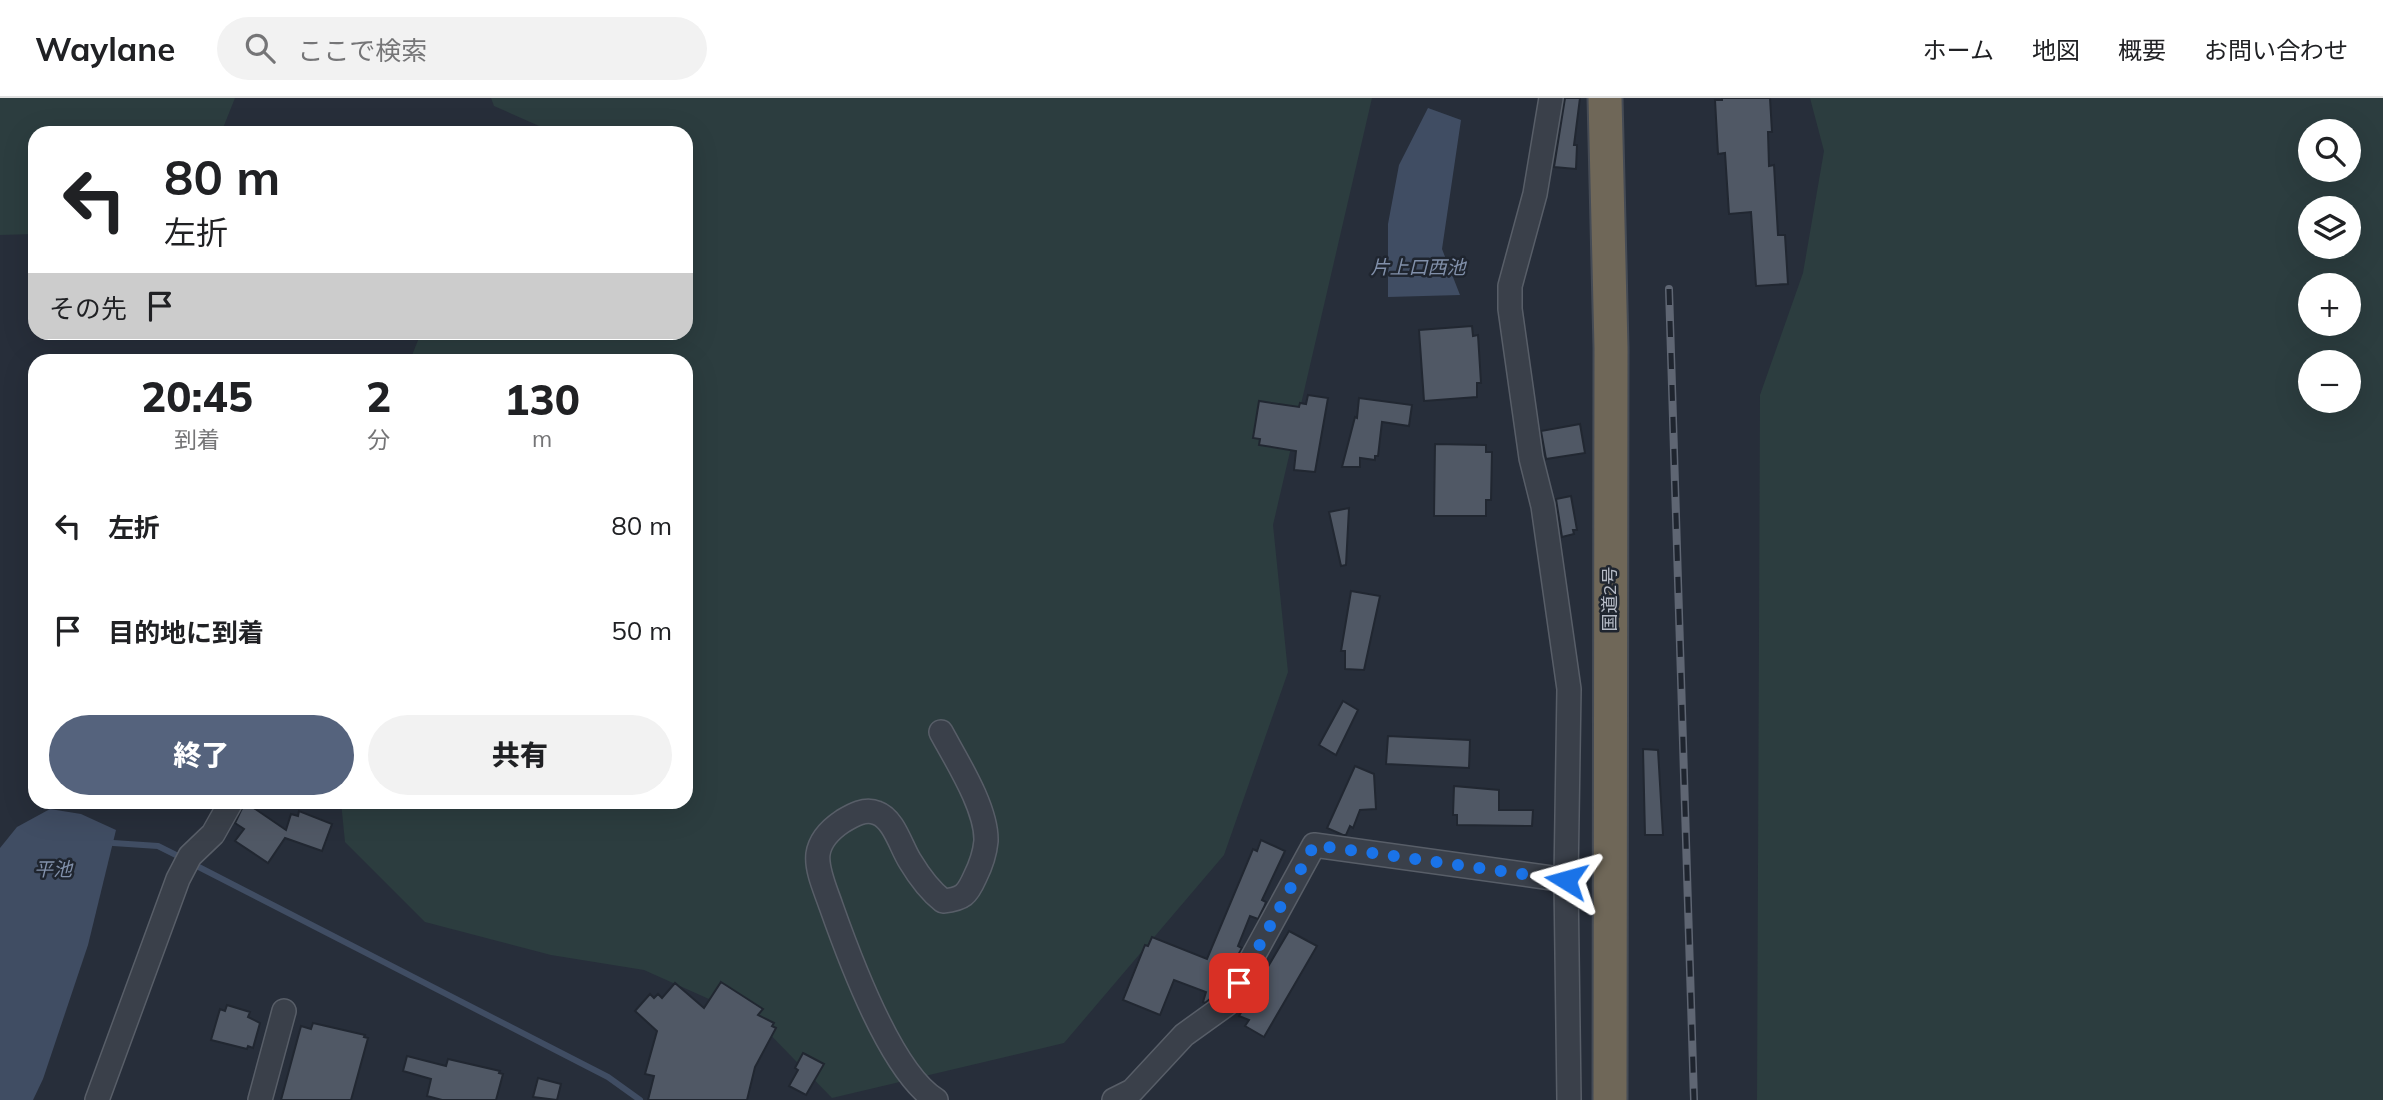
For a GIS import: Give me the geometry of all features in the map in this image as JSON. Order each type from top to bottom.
[{"type":"highway","name":"国道2号","points":[[1605,98],[1611,334],[1610,1100]]},
{"type":"street","points":[[1551,98],[1535,194],[1510,286],[1510,309],[1511,331],[1531,458],[1542,506],[1569,689],[1566,880],[1569,1100]]},
{"type":"street","points":[[936,1100],[926,1094],[901,1061],[875,1014],[850,959],[817,856],[823,839],[838,825],[856,813],[877,812],[886,819],[931,892],[943,901],[956,900],[968,892],[986,842],[984,829],[974,794],[941,732]]},
{"type":"street","points":[[97,1100],[178,879],[190,856],[214,834],[227,809]]},
{"type":"street","points":[[1123,1096],[1184,1035],[1227,1004],[1314,845],[1566,880]]},
{"type":"street","points":[[260,1100],[284,1011]]},
{"type":"shaded area","points":[[0,98],[235,98],[224,126],[28,126],[28,234],[0,235]]},
{"type":"shaded area","points":[[491,98],[1372,98],[1273,525],[1288,672],[1224,855],[1064,1043],[832,1098],[756,1020],[644,970],[551,955],[425,922],[345,842],[342,809],[693,809],[693,354],[412,354],[418,340],[693,340],[693,126],[539,126],[494,106]]},
{"type":"shaded area","points":[[1810,98],[2383,98],[2383,1100],[1757,1100],[1760,395],[1803,273],[1824,151]]},
{"type":"water","name":"片上口西池","points":[[1428,108],[1461,120],[1442,249],[1460,295],[1388,297],[1388,224],[1399,165]]},
{"type":"water","name":"平池","points":[[50,809],[81,814],[116,830],[88,945],[43,1079],[33,1100],[0,1100],[0,848],[17,827]]},
{"type":"building","points":[[1565,98],[1580,98],[1574,145],[1577,145],[1576,169],[1554,167]]},
{"type":"building","points":[[1770,98],[1772,132],[1768,132],[1769,166],[1774,165],[1778,235],[1785,235],[1788,284],[1756,286],[1751,212],[1729,214],[1725,153],[1718,154],[1715,100]]},
{"type":"building","points":[[1472,326],[1473,336],[1478,335],[1481,383],[1477,383],[1477,397],[1424,401],[1419,330]]},
{"type":"building","points":[[1308,395],[1328,398],[1315,472],[1294,470],[1296,451],[1259,445],[1260,439],[1253,438],[1259,401],[1299,407],[1300,403],[1306,404]]},
{"type":"building","points":[[1359,398],[1412,405],[1409,426],[1382,422],[1378,456],[1375,456],[1375,460],[1360,458],[1360,467],[1342,467],[1355,417],[1357,418]]},
{"type":"building","points":[[1580,424],[1585,453],[1546,459],[1541,431]]},
{"type":"building","points":[[1435,444],[1486,445],[1486,452],[1492,452],[1491,500],[1486,500],[1486,516],[1434,516]]},
{"type":"building","points":[[1571,496],[1577,530],[1573,530],[1574,534],[1562,537],[1556,499]]},
{"type":"building","points":[[1349,508],[1346,565],[1341,566],[1329,512]]},
{"type":"building","points":[[1351,591],[1380,596],[1364,670],[1345,669],[1345,651],[1341,651]]},
{"type":"building","points":[[1343,701],[1358,710],[1336,755],[1319,745]]},
{"type":"building","points":[[1388,736],[1470,740],[1469,768],[1386,764]]},
{"type":"building","points":[[1643,749],[1658,750],[1663,835],[1645,835]]},
{"type":"building","points":[[1355,766],[1374,774],[1376,809],[1360,810],[1353,828],[1350,826],[1346,835],[1343,835],[1327,828]]},
{"type":"building","points":[[1454,786],[1499,790],[1499,810],[1533,810],[1532,826],[1457,825],[1457,815],[1453,815]]},
{"type":"building","points":[[242,809],[255,809],[286,830],[291,814],[298,816],[299,811],[332,824],[322,851],[285,838],[268,863],[235,841],[244,829],[235,823]]},
{"type":"building","points":[[1261,840],[1285,851],[1262,900],[1266,902],[1264,907],[1258,919],[1250,916],[1238,946],[1242,948],[1216,994],[1205,1003],[1206,992],[1174,980],[1160,1015],[1123,1000],[1145,945],[1148,946],[1152,937],[1207,959],[1253,849],[1257,851]]},
{"type":"building","points":[[1289,931],[1317,946],[1264,1037],[1245,1026],[1249,1020],[1239,1016]]},
{"type":"building","points":[[721,982],[763,1009],[758,1015],[774,1023],[772,1026],[776,1028],[755,1067],[747,1100],[648,1100],[654,1076],[645,1074],[657,1031],[635,1011],[650,994],[654,998],[658,994],[662,998],[675,983],[704,1008]]},
{"type":"building","points":[[227,1005],[250,1012],[248,1017],[260,1023],[253,1048],[248,1046],[247,1049],[211,1040],[220,1009],[225,1011]]},
{"type":"building","points":[[313,1023],[365,1035],[364,1037],[368,1038],[351,1100],[281,1100],[301,1026],[311,1029]]},
{"type":"building","points":[[803,1053],[824,1064],[806,1095],[789,1086]]},
{"type":"building","points":[[407,1056],[446,1066],[448,1059],[500,1071],[499,1073],[503,1074],[496,1100],[442,1100],[427,1096],[431,1079],[403,1071]]},
{"type":"building","points":[[538,1078],[561,1084],[557,1100],[533,1097]]},
{"type":"waterway","points":[[113,843],[158,846],[182,858]]},
{"type":"waterway","points":[[191,863],[608,1077],[640,1100]]},
{"type":"railway","points":[[1669,289],[1694,1100]]},
{"type":"route","points":[[1239,983],[1314,845],[1566,880]]}]
